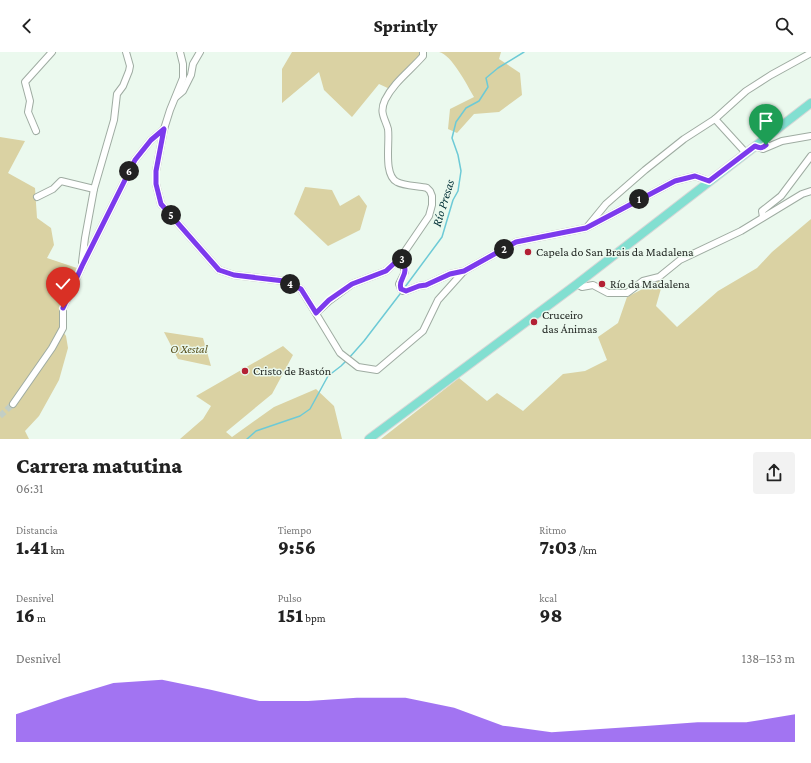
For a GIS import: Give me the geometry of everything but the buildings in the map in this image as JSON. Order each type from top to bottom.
[{"type":"main road","points":[[369,439],[577,284],[709,181],[757,147],[811,103]]},
{"type":"street","points":[[36,131],[28,112],[30,101],[25,82],[52,52]]},
{"type":"street","points":[[82,266],[85,238],[94,189],[114,120],[117,94],[123,86],[129,71],[130,66],[126,52]]},
{"type":"street","points":[[180,52],[183,64],[183,78],[164,129],[156,171],[156,184],[161,204],[219,270],[234,275],[284,281],[301,289],[340,353],[358,367],[377,370],[423,331],[438,300],[464,271]]},
{"type":"street","points":[[175,98],[183,91],[191,75],[193,64],[200,52]]},
{"type":"street","points":[[316,313],[329,300],[352,284],[386,271],[401,257],[429,216],[432,205],[432,196],[427,188],[397,182],[391,176],[388,154],[388,130],[382,113],[385,101],[393,88],[423,56],[423,52]]},
{"type":"street","points":[[586,228],[606,204],[645,170],[684,139],[715,119],[746,90],[811,53]]},
{"type":"street","points":[[715,119],[746,154]]},
{"type":"street","points":[[12,404],[52,348],[63,328],[63,308],[82,266],[135,160],[151,140],[164,129]]},
{"type":"street","points":[[757,147],[768,147],[782,140],[811,136]]},
{"type":"street","points":[[765,140],[774,144]]},
{"type":"street","points":[[762,217],[762,211],[781,196],[811,156]]},
{"type":"street","points":[[401,257],[405,272],[399,284],[401,289],[406,291],[426,285],[450,274],[464,271],[516,242],[586,228],[675,181],[695,176],[709,181]]},
{"type":"street","points":[[37,197],[53,189],[61,181],[94,189]]},
{"type":"street","points":[[577,284],[582,287],[593,285],[608,293],[627,293],[643,281],[660,277],[680,260],[741,231],[802,194],[811,192]]},
{"type":"green space","points":[[292,52],[421,52],[423,56],[392,90],[379,84],[352,117],[324,90],[319,72],[282,103],[282,69]]},
{"type":"green space","points":[[439,52],[501,52],[499,59],[520,73],[522,95],[499,112],[474,114],[457,133],[448,129],[450,109],[474,97],[454,64],[444,54]]},
{"type":"green space","points":[[0,137],[25,141],[8,173],[35,188],[37,218],[51,228],[54,245],[47,258],[77,268],[60,307],[60,327],[66,336],[68,348],[59,380],[39,416],[25,431],[29,439],[0,439]]},
{"type":"green space","points":[[305,187],[332,190],[340,206],[359,195],[367,206],[360,230],[328,246],[294,214]]},
{"type":"green space","points":[[811,219],[811,439],[381,439],[459,378],[487,401],[497,393],[523,411],[563,374],[585,371],[607,360],[598,337],[618,323],[627,297],[664,278],[656,306],[677,327],[718,291],[757,268],[772,252]]},
{"type":"green space","name":"O Xestal","points":[[164,332],[203,338],[211,366],[178,359]]},
{"type":"green space","points":[[283,346],[293,355],[272,394],[226,432],[232,437],[274,407],[316,389],[334,406],[342,439],[180,439],[203,419],[211,406],[196,396]]},
{"type":"waterway","name":"Río Presas","points":[[405,287],[442,237],[453,200],[458,191],[461,171],[458,155],[452,138],[456,122],[466,108],[479,101],[488,87],[486,78],[498,68],[524,52]]},
{"type":"waterway","name":"Río Presas","points":[[349,358],[400,294]]},
{"type":"waterway","name":"Río Presas","points":[[247,439],[256,431],[300,416],[310,409],[328,376],[346,361]]},
{"type":"tunnel","points":[[0,416],[13,404]]},
{"type":"place","name":"Capela do San Brais da Madalena","points":[[528,252]]},
{"type":"place","name":"Río da Madalena","points":[[602,284]]},
{"type":"place","name":"Cruceiro das Ánimas","points":[[534,322]]},
{"type":"place","name":"Cristo de Bastón","points":[[245,371]]},
{"type":"route","points":[[63,308],[82,266],[135,160],[151,140],[164,129],[156,171],[156,184],[161,204],[219,270],[234,275],[284,281],[301,289],[316,313],[329,300],[352,284],[386,271],[401,257],[405,272],[399,284],[401,289],[406,291],[422,285],[433,283],[450,274],[464,271],[516,242],[586,228],[675,181],[695,176],[709,181],[755,146],[762,148],[766,145]]}]
